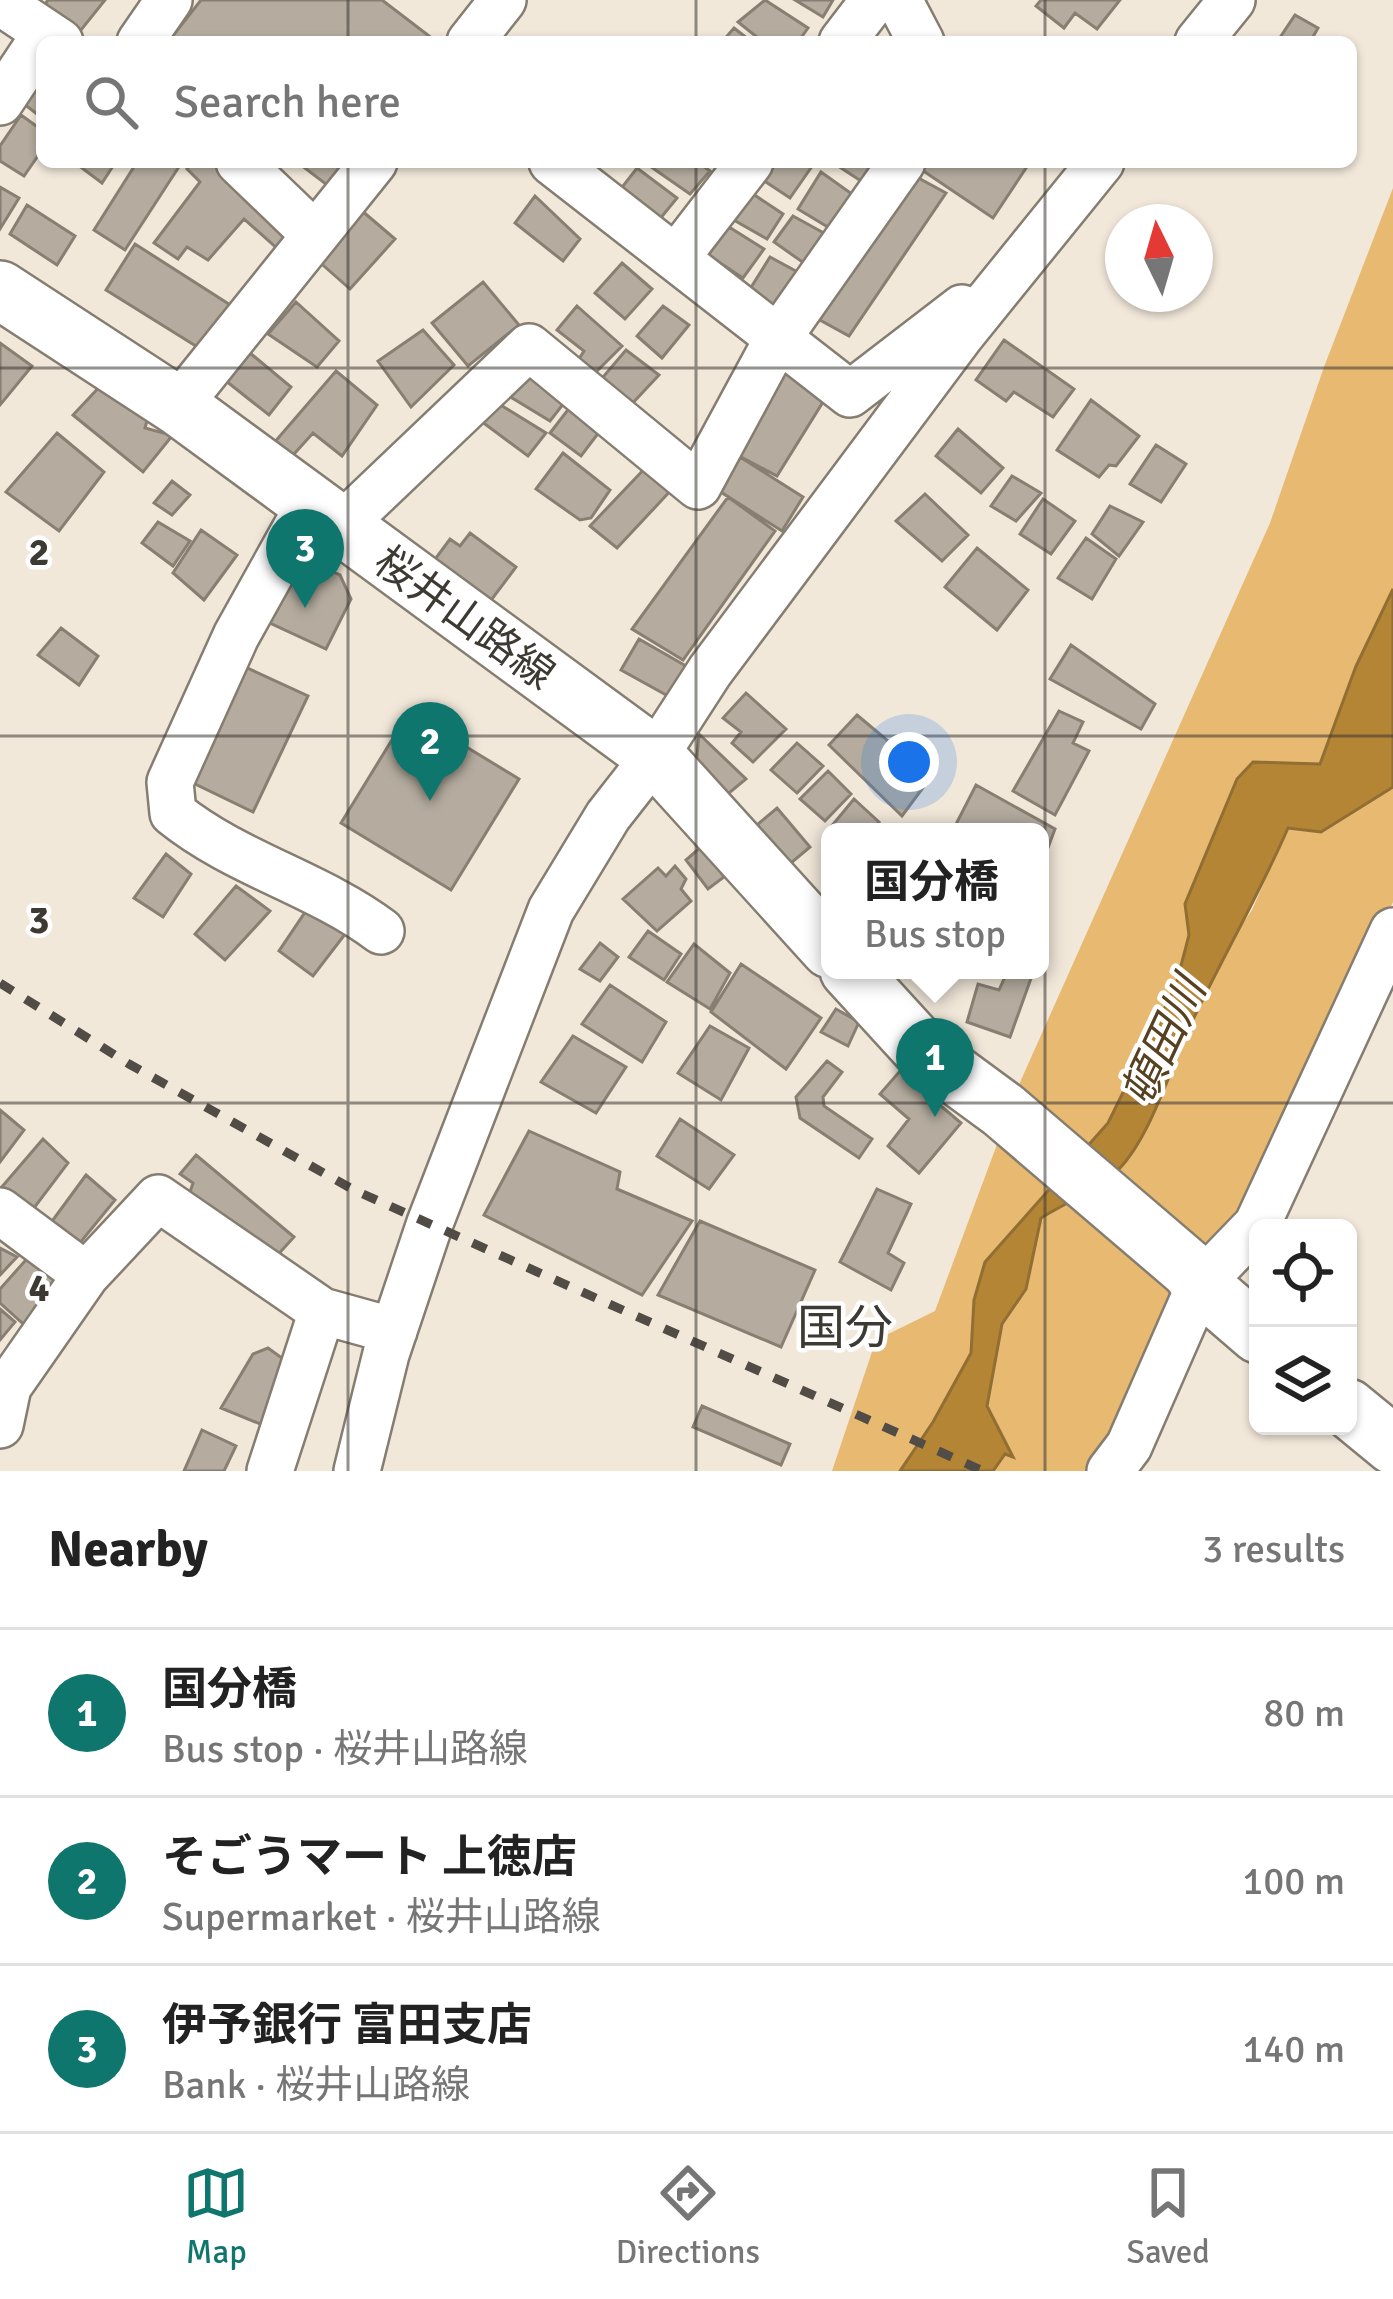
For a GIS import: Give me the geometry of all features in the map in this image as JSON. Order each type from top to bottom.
[{"type":"main road","name":"桜井山路線","points":[[0,290],[178,406],[655,757],[821,939]]},
{"type":"main road","points":[[857,979],[924,1052],[1003,1110],[1250,1327]]},
{"type":"main road","points":[[1357,1415],[1393,1445]]},
{"type":"street","points":[[144,36],[170,0]]},
{"type":"street","points":[[475,36],[503,0]]},
{"type":"street","points":[[847,36],[874,0]]},
{"type":"street","points":[[899,0],[918,36]]},
{"type":"street","points":[[1203,36],[1232,0]]},
{"type":"street","points":[[0,2],[50,36]]},
{"type":"street","points":[[0,102],[36,59]]},
{"type":"street","points":[[245,168],[315,235]]},
{"type":"street","points":[[178,406],[369,168]]},
{"type":"street","points":[[560,168],[850,394],[1019,264]]},
{"type":"street","points":[[676,258],[744,168]]},
{"type":"street","points":[[381,931],[352,910],[205,838],[173,813],[170,782],[236,636],[326,514],[529,347],[698,486],[778,338],[898,168]]},
{"type":"street","points":[[357,1471],[394,1331],[430,1223],[551,910],[608,816],[655,757],[724,652],[1096,168]]},
{"type":"street","points":[[1110,1471],[1129,1446],[1195,1277],[1257,1225],[1393,931]]},
{"type":"street","points":[[0,1425],[8,1388],[86,1275],[158,1198],[322,1311],[394,1331]]},
{"type":"street","points":[[0,1211],[86,1275]]},
{"type":"street","points":[[270,1471],[322,1311]]},
{"type":"shaded area","points":[[1393,188],[1393,589],[1356,666],[1319,764],[1253,762],[1186,912],[1189,935],[1176,985],[1108,1123],[974,1300],[971,1353],[900,1471],[832,1471],[876,1340],[935,1311],[1021,1080],[1270,523]]},
{"type":"shaded area","points":[[1393,787],[1393,902],[1251,1203],[1089,1471],[993,1471],[1005,1453],[1012,1455],[987,1407],[1002,1324],[1026,1289],[1039,1217],[1119,1169],[1157,1106],[1188,1031],[1233,938],[1252,910],[1288,828]]},
{"type":"water","name":"頓田川","points":[[1393,589],[1393,787],[1321,832],[1288,828],[1130,1155],[1103,1182],[1041,1218],[1026,1289],[1002,1324],[987,1406],[1013,1457],[1005,1454],[993,1471],[900,1471],[971,1353],[974,1300],[985,1262],[1108,1123],[1176,985],[1189,935],[1185,904],[1237,779],[1253,762],[1320,764],[1356,666]]},
{"type":"building","points":[[48,0],[105,0],[81,30],[40,11]]},
{"type":"building","points":[[201,0],[382,0],[429,36],[173,36]]},
{"type":"building","points":[[765,0],[808,28],[802,36],[756,36],[738,22]]},
{"type":"building","points":[[795,0],[833,0],[823,17]]},
{"type":"building","points":[[1041,0],[1120,0],[1097,29],[1075,13],[1064,28],[1036,6]]},
{"type":"building","points":[[1295,15],[1318,28],[1313,36],[1281,36]]},
{"type":"building","points":[[36,67],[36,113],[15,97]]},
{"type":"building","points":[[21,115],[36,126],[36,159],[24,176],[0,161],[0,146]]},
{"type":"building","points":[[82,168],[112,168],[102,183]]},
{"type":"building","points":[[133,168],[178,168],[125,250],[94,230]]},
{"type":"building","points":[[233,168],[296,226],[279,250],[244,219],[208,260],[187,247],[178,259],[154,243],[200,182],[187,169]]},
{"type":"building","points":[[305,168],[346,168],[331,188]]},
{"type":"building","points":[[637,168],[677,198],[655,225],[616,195]]},
{"type":"building","points":[[653,168],[706,168],[710,171],[690,194]]},
{"type":"building","points":[[763,168],[811,168],[790,198],[757,176]]},
{"type":"building","points":[[841,168],[872,168],[861,181]]},
{"type":"building","points":[[919,168],[1026,168],[993,218]]},
{"type":"building","points":[[821,172],[859,199],[836,232],[798,209]]},
{"type":"building","points":[[913,175],[946,193],[849,336],[818,319]]},
{"type":"building","points":[[0,187],[19,198],[0,229]]},
{"type":"building","points":[[750,192],[783,214],[767,239],[732,219]]},
{"type":"building","points":[[535,196],[580,239],[563,261],[515,223]]},
{"type":"building","points":[[27,205],[75,236],[57,265],[10,234]]},
{"type":"building","points":[[361,210],[395,239],[350,289],[316,259]]},
{"type":"building","points":[[793,216],[831,237],[811,268],[774,242]]},
{"type":"building","points":[[729,227],[764,249],[743,278],[708,255]]},
{"type":"building","points":[[135,244],[235,308],[207,353],[106,290]]},
{"type":"building","points":[[770,257],[805,276],[778,317],[745,297]]},
{"type":"building","points":[[622,263],[652,289],[625,319],[595,293]]},
{"type":"building","points":[[483,282],[519,325],[468,366],[432,323]]},
{"type":"building","points":[[296,302],[339,341],[317,367],[268,334]]},
{"type":"building","points":[[577,306],[622,346],[590,378],[575,365],[584,351],[557,330]]},
{"type":"building","points":[[663,306],[689,325],[662,358],[637,336]]},
{"type":"building","points":[[423,330],[454,365],[411,407],[378,361]]},
{"type":"building","points":[[1004,340],[1074,389],[1053,417],[1014,392],[1006,401],[976,380]]},
{"type":"building","points":[[0,343],[32,366],[0,405]]},
{"type":"building","points":[[626,350],[659,375],[629,407],[598,383]]},
{"type":"building","points":[[250,353],[291,387],[269,415],[226,381]]},
{"type":"building","points":[[773,362],[828,394],[777,476],[726,449]]},
{"type":"building","points":[[528,364],[571,394],[550,421],[504,393]]},
{"type":"building","points":[[336,371],[377,405],[342,456],[313,433],[285,464],[267,451]]},
{"type":"building","points":[[106,380],[151,406],[145,428],[163,433],[168,417],[180,426],[143,472],[73,415]]},
{"type":"building","points":[[1091,400],[1139,436],[1116,466],[1109,465],[1099,477],[1057,450]]},
{"type":"building","points":[[574,402],[606,423],[581,456],[550,433]]},
{"type":"building","points":[[499,404],[546,433],[528,456],[481,421]]},
{"type":"building","points":[[958,429],[1003,468],[981,493],[936,456]]},
{"type":"building","points":[[57,433],[104,472],[59,531],[6,492]]},
{"type":"building","points":[[1156,445],[1186,464],[1161,502],[1130,484]]},
{"type":"building","points":[[563,453],[610,490],[591,518],[580,520],[536,489]]},
{"type":"building","points":[[740,457],[803,497],[782,531],[716,489]]},
{"type":"building","points":[[649,464],[675,486],[617,548],[590,526]]},
{"type":"building","points":[[1012,476],[1041,493],[1016,521],[991,506]]},
{"type":"building","points":[[172,481],[190,495],[172,515],[154,503]]},
{"type":"building","points":[[925,494],[968,535],[942,561],[896,521]]},
{"type":"building","points":[[728,497],[775,531],[683,660],[632,629]]},
{"type":"building","points":[[1043,499],[1075,521],[1051,554],[1020,534]]},
{"type":"building","points":[[1110,506],[1143,522],[1119,556],[1092,534]]},
{"type":"building","points":[[158,522],[190,541],[173,566],[142,543]]},
{"type":"building","points":[[201,530],[237,555],[204,600],[173,573]]},
{"type":"building","points":[[470,533],[516,567],[486,607],[430,566],[450,539],[460,546]]},
{"type":"building","points":[[1086,538],[1116,559],[1092,599],[1058,578]]},
{"type":"building","points":[[977,548],[1028,590],[997,630],[945,587]]},
{"type":"building","points":[[288,552],[340,575],[351,599],[326,649],[259,618]]},
{"type":"building","points":[[61,628],[98,656],[79,685],[38,655]]},
{"type":"building","points":[[639,639],[686,666],[668,696],[621,670]]},
{"type":"building","points":[[1071,645],[1155,704],[1141,729],[1050,679]]},
{"type":"building","points":[[243,666],[308,696],[253,812],[189,781]]},
{"type":"building","points":[[746,693],[786,729],[753,762],[732,743],[741,732],[723,718]]},
{"type":"building","points":[[1059,711],[1083,722],[1073,743],[1089,751],[1055,815],[1013,791]]},
{"type":"building","points":[[409,712],[519,779],[451,890],[341,823]]},
{"type":"building","points":[[857,715],[931,777],[902,816],[829,745]]},
{"type":"building","points":[[699,734],[746,779],[717,803],[695,779]]},
{"type":"building","points":[[797,743],[823,766],[797,793],[771,770]]},
{"type":"building","points":[[828,771],[851,794],[825,821],[800,799]]},
{"type":"building","points":[[976,785],[1044,823],[957,823]]},
{"type":"building","points":[[854,799],[879,822],[878,823],[834,823]]},
{"type":"building","points":[[777,808],[810,847],[779,873],[750,831]]},
{"type":"building","points":[[702,846],[724,877],[708,889],[686,860]]},
{"type":"building","points":[[166,854],[191,874],[163,917],[134,898]]},
{"type":"building","points":[[675,866],[686,879],[681,889],[691,901],[657,931],[623,899],[658,868],[666,876]]},
{"type":"building","points":[[236,886],[270,911],[225,960],[195,934]]},
{"type":"building","points":[[312,902],[349,929],[313,976],[279,951]]},
{"type":"building","points":[[648,931],[681,954],[664,980],[629,957]]},
{"type":"building","points":[[600,943],[618,957],[600,981],[580,969]]},
{"type":"building","points":[[694,944],[730,973],[710,1009],[667,982]]},
{"type":"building","points":[[741,964],[821,1018],[786,1069],[711,1012]]},
{"type":"building","points":[[1004,979],[1031,979],[1010,1037],[967,1022],[978,984],[999,990]]},
{"type":"building","points":[[610,985],[666,1022],[642,1062],[582,1024]]},
{"type":"building","points":[[836,1009],[859,1022],[848,1046],[821,1032]]},
{"type":"building","points":[[710,1026],[749,1048],[721,1100],[678,1073]]},
{"type":"building","points":[[573,1036],[626,1067],[596,1113],[541,1082]]},
{"type":"building","points":[[827,1061],[842,1072],[823,1097],[824,1106],[872,1139],[859,1158],[800,1118],[796,1097]]},
{"type":"building","points":[[900,1071],[961,1123],[919,1173],[888,1146],[909,1119],[880,1094]]},
{"type":"building","points":[[0,1110],[24,1130],[0,1162]]},
{"type":"building","points":[[680,1119],[734,1155],[709,1189],[657,1156]]},
{"type":"building","points":[[529,1131],[620,1172],[617,1189],[692,1221],[642,1295],[484,1215]]},
{"type":"building","points":[[43,1139],[68,1163],[31,1212],[0,1189]]},
{"type":"building","points":[[196,1155],[294,1237],[273,1260],[189,1195],[193,1183],[180,1174]]},
{"type":"building","points":[[86,1175],[115,1200],[75,1249],[47,1228]]},
{"type":"building","points":[[877,1189],[911,1204],[888,1253],[904,1263],[891,1290],[840,1262]]},
{"type":"building","points":[[700,1221],[815,1270],[781,1347],[658,1295]]},
{"type":"building","points":[[0,1248],[17,1257],[0,1275]]},
{"type":"building","points":[[33,1252],[65,1278],[29,1329],[0,1303],[0,1289]]},
{"type":"building","points":[[0,1309],[15,1322],[0,1340]]},
{"type":"building","points":[[268,1348],[293,1366],[275,1430],[221,1408],[253,1354]]},
{"type":"building","points":[[702,1406],[790,1444],[781,1465],[693,1427]]},
{"type":"building","points":[[202,1430],[236,1446],[224,1471],[184,1471]]},
{"type":"railway","points":[[0,983],[129,1064],[354,1190],[983,1471]]},
{"type":"place","name":"伊予銀行 富田支店","points":[[305,608]]},
{"type":"place","name":"そごうマート 上徳店","points":[[430,801]]},
{"type":"place","name":"国分橋","points":[[935,1117]]},
{"type":"district","name":"国分","points":[[845,1327]]}]
